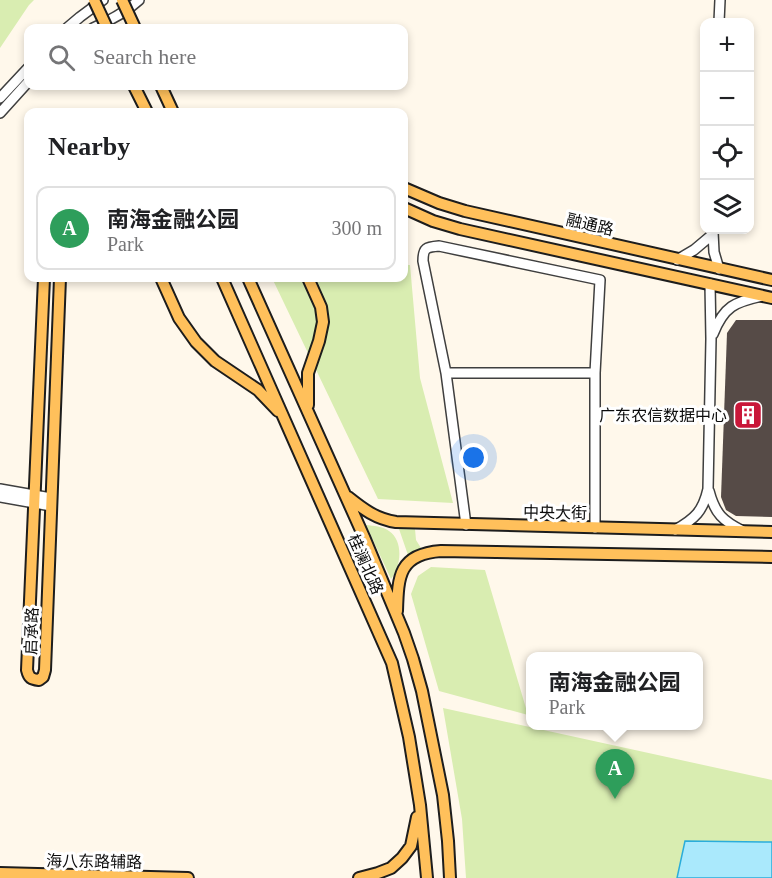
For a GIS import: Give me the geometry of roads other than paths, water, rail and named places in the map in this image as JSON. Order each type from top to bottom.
[{"type":"main road","points":[[94,0],[105,24]]},
{"type":"main road","points":[[122,0],[133,24]]},
{"type":"main road","points":[[136,90],[145,108]]},
{"type":"main road","points":[[163,90],[171,108]]},
{"type":"main road","name":"融通路","points":[[408,190],[465,211],[772,280]]},
{"type":"main road","name":"融通路","points":[[408,210],[433,221],[460,229],[767,297]]},
{"type":"main road","name":"启承路","points":[[44,282],[27,670],[33,680],[39,680],[44,676],[45,670],[60,282]]},
{"type":"main road","points":[[163,282],[179,318],[196,342],[215,361],[258,390],[285,418]]},
{"type":"main road","name":"桂澜北路","points":[[224,282],[392,663],[409,737],[420,805],[427,878]]},
{"type":"main road","name":"桂澜北路","points":[[250,282],[346,495],[413,659],[443,795],[450,878]]},
{"type":"main road","points":[[308,411],[308,373],[323,322],[321,307],[310,282]]},
{"type":"main road","name":"中央大街","points":[[346,495],[374,516],[386,521],[772,532]]},
{"type":"main road","points":[[396,615],[400,575],[416,557],[428,552],[772,557]]},
{"type":"main road","points":[[359,878],[391,868],[411,846],[420,805]]},
{"type":"main road","name":"海八东路辅路","points":[[0,873],[19,876],[188,878]]},
{"type":"street","points":[[72,24],[103,0]]},
{"type":"street","points":[[102,24],[113,19],[139,0]]},
{"type":"street","points":[[719,18],[720,0]]},
{"type":"street","points":[[0,98],[24,72]]},
{"type":"street","points":[[0,112],[24,86]]},
{"type":"street","points":[[676,260],[694,250],[711,234]]},
{"type":"street","points":[[713,234],[714,252],[719,269]]},
{"type":"street","points":[[466,525],[446,373],[423,261],[423,253],[431,246],[600,280],[595,373],[595,528]]},
{"type":"street","points":[[675,530],[699,512],[705,502],[708,489],[710,284]]},
{"type":"street","points":[[711,339],[716,324],[727,309],[746,300],[767,297]]},
{"type":"street","points":[[446,373],[595,373]]},
{"type":"street","points":[[0,489],[51,502]]},
{"type":"street","points":[[708,489],[714,508],[720,517],[744,531]]},
{"type":"street","points":[[0,497],[34,499]]},
{"type":"water","points":[[685,841],[772,842],[772,878],[677,878]]},
{"type":"place","name":"广东农信数据中心","points":[[748,415]]},
{"type":"place","name":"南海金融公园","points":[[615,799]]}]
